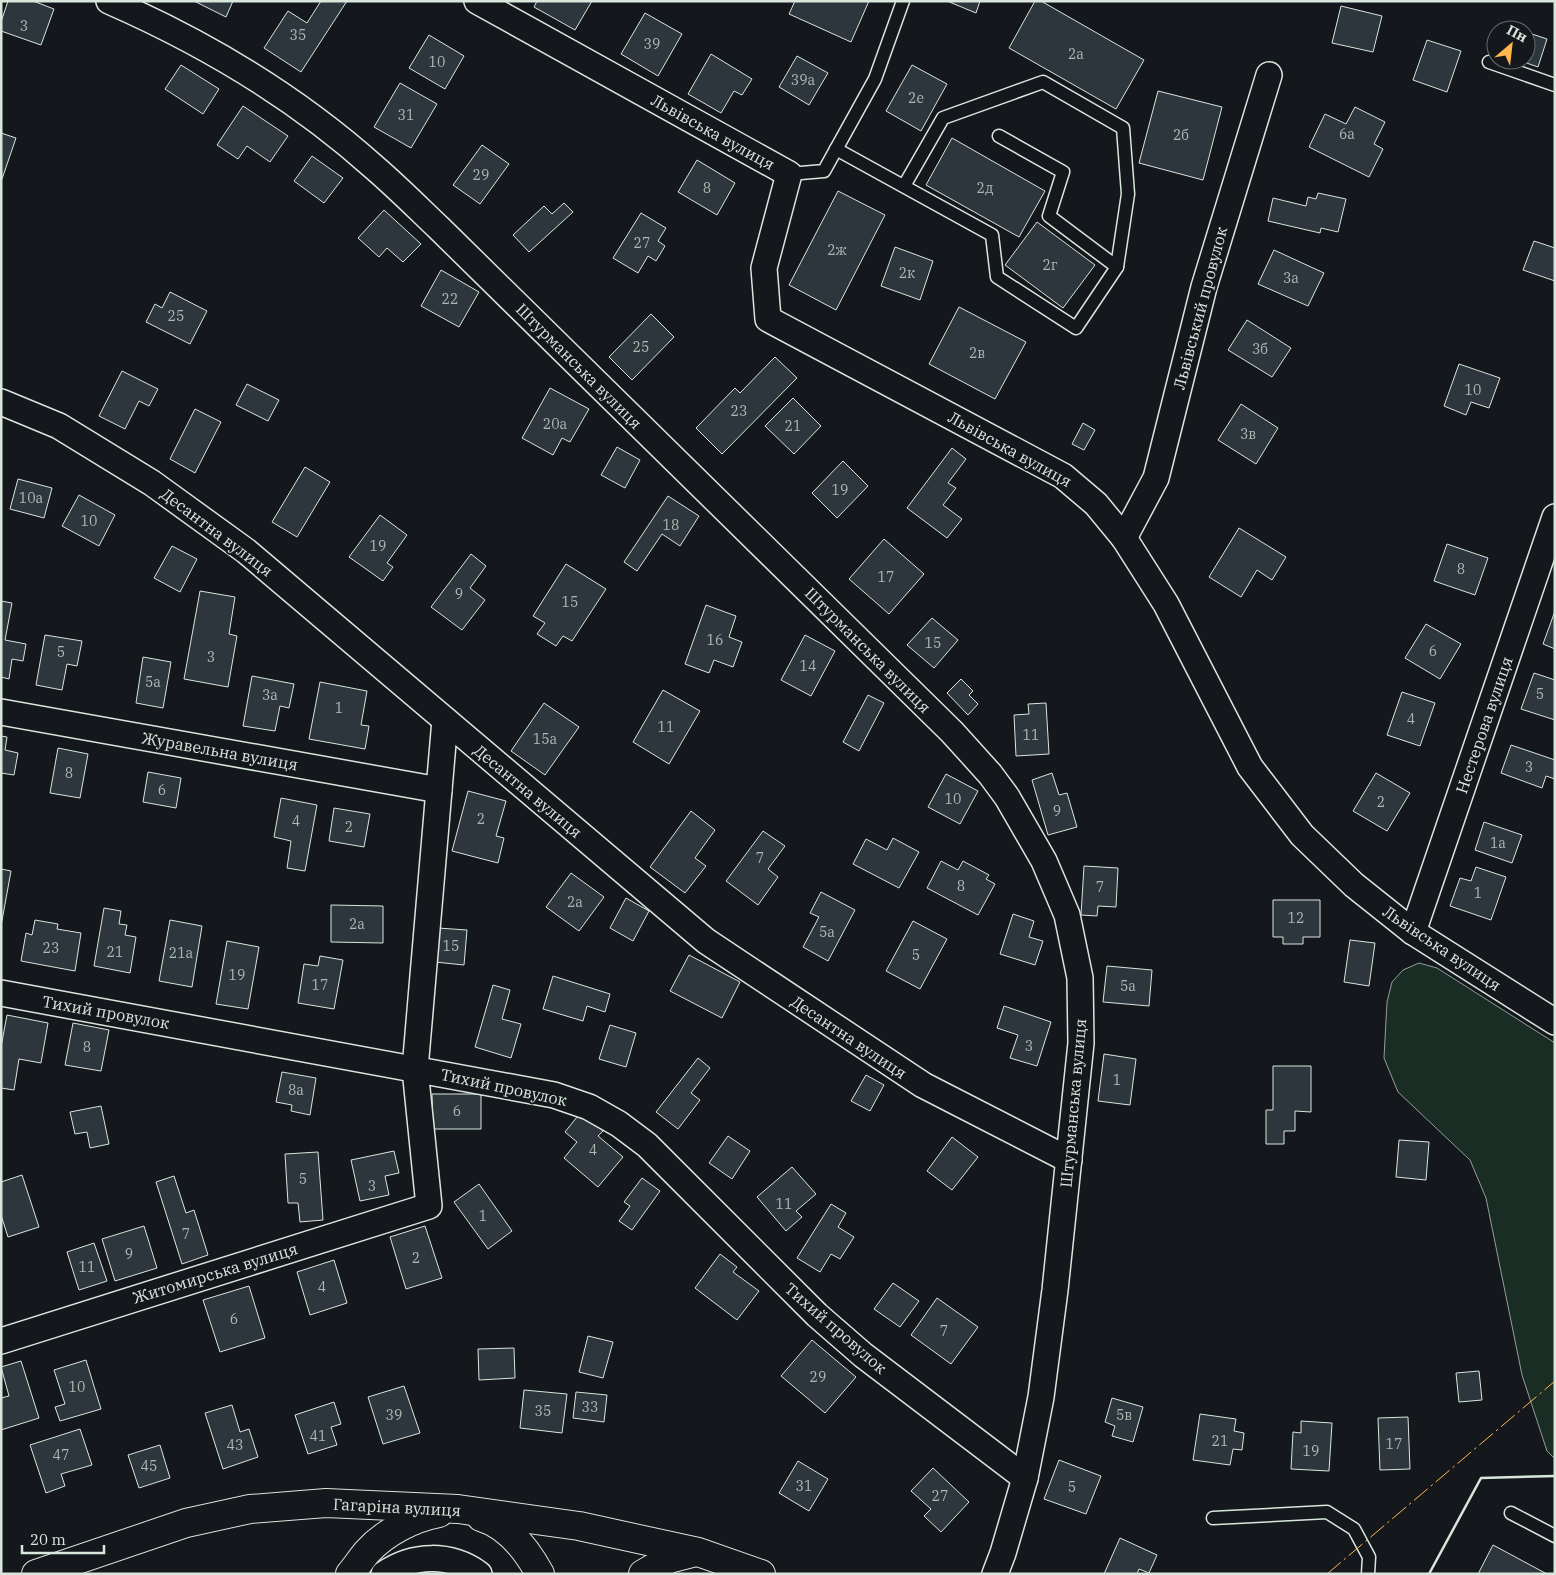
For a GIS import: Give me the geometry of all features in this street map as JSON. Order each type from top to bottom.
[{"type":"street","name":"Штурманська вулиця","points":[[109,1],[154,21],[232,63],[305,112],[375,167],[952,732],[990,774],[1044,861],[1067,915],[1080,978],[1081,1043],[1070,1160],[1041,1397],[1025,1478],[1004,1553],[995,1574]]},
{"type":"street","name":"Львівська вулиця","points":[[478,1],[789,174],[764,268],[768,319],[1063,476],[1096,504],[1124,538],[1166,604],[1250,767],[1302,835],[1354,885],[1413,932],[1555,1022]]},
{"type":"street","name":"Львівський провулок","points":[[1124,538],[1156,478],[1204,287],[1269,75]]},
{"type":"street","name":"Десантна вулиця","points":[[1,402],[59,426],[152,483],[246,551],[706,941],[923,1086],[1070,1160]]},
{"type":"street","name":"Нестерова вулиця","points":[[1413,932],[1555,518]]},
{"type":"street","name":"Журавельна вулиця","points":[[1,712],[439,790]]},
{"type":"street","points":[[415,1069],[445,720]]},
{"type":"street","name":"Тихий провулок","points":[[1,993],[554,1095],[589,1108],[618,1124],[647,1145],[830,1326],[863,1355],[1025,1478]]},
{"type":"street","name":"Житомирська вулиця","points":[[1,1340],[429,1206],[415,1069]]},
{"type":"street","name":"Гагаріна вулиця","points":[[36,1574],[186,1523],[250,1510],[326,1503],[458,1509],[578,1526],[698,1552],[761,1574]]},
{"type":"street","points":[[350,1574],[368,1551],[394,1530],[425,1516],[458,1509],[485,1518],[510,1533],[529,1554],[540,1574]]},
{"type":"street","points":[[643,1574],[669,1559],[698,1552]]},
{"type":"street","points":[[384,1574],[395,1566],[413,1560],[433,1558],[452,1560],[471,1568],[479,1574]]},
{"type":"lane","points":[[789,174],[824,171],[875,80],[903,1]]},
{"type":"lane","points":[[1512,70],[1555,85]]},
{"type":"lane","points":[[836,149],[992,235],[998,277],[1076,328],[1117,267],[1128,194],[1123,128],[1043,82],[943,118],[904,186]]},
{"type":"lane","points":[[999,136],[1063,172],[1049,216],[1117,267]]},
{"type":"lane","points":[[1213,1518],[1327,1512],[1354,1529],[1369,1558],[1368,1574]]},
{"type":"lane","points":[[1511,1513],[1555,1536]]},
{"type":"green space","points":[[1419,963],[1437,968],[1555,1043],[1555,1459],[1547,1451],[1522,1375],[1486,1198],[1470,1160],[1398,1092],[1384,1058],[1387,1002],[1392,982],[1403,970]]},
{"type":"building","points":[[8,1],[33,1],[54,9],[41,45],[1,31],[1,22]]},
{"type":"building","points":[[194,1],[233,1],[226,17]]},
{"type":"building","points":[[321,1],[347,1],[301,72],[264,48],[288,11],[307,23]]},
{"type":"building","points":[[537,1],[592,1],[575,30],[534,7]]},
{"type":"building","points":[[795,1],[869,1],[851,42],[789,14]]},
{"type":"building","points":[[947,1],[980,1],[976,13]]},
{"type":"building","points":[[1035,1],[1041,1],[1144,60],[1116,109],[1009,48]]},
{"type":"building","points":[[1341,6],[1382,16],[1373,52],[1332,43]]},
{"type":"building","points":[[645,13],[682,34],[658,76],[621,54]]},
{"type":"building","points":[[429,35],[464,56],[445,89],[409,68]]},
{"type":"building","points":[[1536,35],[1547,39],[1538,67],[1536,66]]},
{"type":"building","points":[[1427,40],[1461,51],[1447,92],[1413,80]]},
{"type":"building","points":[[711,54],[752,79],[742,95],[734,91],[721,113],[688,94]]},
{"type":"building","points":[[797,56],[828,73],[809,105],[779,87]]},
{"type":"building","points":[[181,65],[219,89],[203,114],[165,89]]},
{"type":"building","points":[[912,65],[947,84],[921,131],[886,111]]},
{"type":"building","points":[[400,83],[437,104],[411,148],[374,127]]},
{"type":"building","points":[[1158,91],[1222,107],[1203,180],[1139,163]]},
{"type":"building","points":[[243,106],[288,136],[270,162],[247,146],[238,159],[217,145]]},
{"type":"building","points":[[1355,107],[1385,122],[1374,144],[1383,149],[1369,177],[1309,147],[1325,114],[1346,124]]},
{"type":"building","points":[[1,133],[16,138],[2,179],[1,178]]},
{"type":"building","points":[[952,138],[1045,191],[1019,237],[926,185]]},
{"type":"building","points":[[482,145],[509,164],[480,204],[453,185]]},
{"type":"building","points":[[312,156],[343,178],[324,203],[294,181]]},
{"type":"building","points":[[697,160],[735,183],[717,215],[678,192]]},
{"type":"building","points":[[838,191],[885,215],[836,310],[789,285]]},
{"type":"building","points":[[1318,193],[1346,199],[1338,232],[1321,228],[1320,233],[1268,221],[1273,198],[1306,206],[1308,197],[1316,199]]},
{"type":"building","points":[[564,203],[573,212],[529,252],[513,235],[544,206],[552,214]]},
{"type":"building","points":[[384,210],[421,244],[403,262],[387,248],[379,257],[358,238]]},
{"type":"building","points":[[641,213],[666,228],[658,241],[665,246],[656,261],[648,256],[638,273],[613,258]]},
{"type":"building","points":[[1037,222],[1095,265],[1063,308],[1005,265]]},
{"type":"building","points":[[1534,241],[1555,248],[1555,281],[1523,270]]},
{"type":"building","points":[[895,247],[933,261],[920,300],[881,286]]},
{"type":"building","points":[[1274,250],[1324,273],[1308,306],[1258,284]]},
{"type":"building","points":[[441,270],[479,292],[459,327],[421,306]]},
{"type":"building","points":[[170,292],[207,311],[190,344],[146,322],[155,304],[162,308]]},
{"type":"building","points":[[959,307],[1026,342],[995,399],[929,364]]},
{"type":"building","points":[[651,314],[674,337],[632,380],[609,357]]},
{"type":"building","points":[[1247,320],[1291,348],[1272,377],[1228,350]]},
{"type":"building","points":[[775,357],[797,378],[722,454],[696,428],[735,388],[740,393]]},
{"type":"building","points":[[1459,364],[1500,378],[1489,408],[1471,402],[1466,415],[1444,406]]},
{"type":"building","points":[[122,371],[158,389],[149,406],[139,401],[125,429],[99,416]]},
{"type":"building","points":[[247,384],[279,400],[268,421],[236,405]]},
{"type":"building","points":[[550,388],[589,409],[570,442],[562,438],[553,455],[522,438]]},
{"type":"building","points":[[793,398],[821,426],[794,454],[765,426]]},
{"type":"building","points":[[1241,404],[1278,428],[1256,464],[1218,440]]},
{"type":"building","points":[[195,409],[221,422],[195,473],[170,459]]},
{"type":"building","points":[[1083,423],[1095,430],[1084,450],[1072,444]]},
{"type":"building","points":[[617,447],[640,460],[625,488],[601,475]]},
{"type":"building","points":[[952,448],[966,459],[948,483],[956,488],[943,505],[962,519],[947,538],[907,508]]},
{"type":"building","points":[[843,461],[868,486],[837,518],[812,493]]},
{"type":"building","points":[[305,467],[330,482],[297,537],[272,522]]},
{"type":"building","points":[[18,479],[52,488],[44,518],[10,509]]},
{"type":"building","points":[[79,495],[115,515],[99,546],[62,526]]},
{"type":"building","points":[[668,496],[699,516],[680,546],[662,534],[637,571],[624,562]]},
{"type":"building","points":[[380,515],[407,535],[387,563],[393,567],[383,581],[349,557]]},
{"type":"building","points":[[1239,528],[1286,557],[1272,580],[1257,570],[1241,597],[1209,577]]},
{"type":"building","points":[[884,539],[924,574],[889,614],[849,579]]},
{"type":"building","points":[[1447,544],[1488,558],[1475,595],[1434,581]]},
{"type":"building","points":[[172,546],[197,559],[180,592],[154,578]]},
{"type":"building","points":[[471,554],[486,566],[470,588],[485,600],[462,630],[431,607]]},
{"type":"building","points":[[566,564],[606,589],[572,641],[563,636],[556,646],[537,634],[545,623],[533,616]]},
{"type":"building","points":[[200,591],[235,597],[229,634],[237,636],[228,687],[184,679]]},
{"type":"building","points":[[1,601],[12,603],[5,640],[26,644],[23,661],[12,659],[9,679],[1,677]]},
{"type":"building","points":[[706,605],[736,616],[729,637],[742,642],[733,667],[714,660],[709,673],[685,664]]},
{"type":"building","points":[[1555,611],[1555,649],[1543,644]]},
{"type":"building","points":[[932,618],[958,640],[934,668],[907,645]]},
{"type":"building","points":[[1426,624],[1461,644],[1440,679],[1405,658]]},
{"type":"building","points":[[45,635],[82,641],[77,666],[67,664],[62,690],[36,685]]},
{"type":"building","points":[[805,635],[835,651],[811,696],[781,680]]},
{"type":"building","points":[[143,657],[171,662],[163,708],[136,703]]},
{"type":"building","points":[[1534,673],[1555,680],[1555,720],[1521,709]]},
{"type":"building","points":[[252,676],[294,684],[289,708],[280,706],[275,731],[243,726]]},
{"type":"building","points":[[961,679],[973,691],[969,695],[978,704],[968,715],[947,693]]},
{"type":"building","points":[[320,682],[367,691],[361,725],[369,726],[365,749],[309,739]]},
{"type":"building","points":[[663,690],[700,711],[669,764],[633,742]]},
{"type":"building","points":[[1402,692],[1435,703],[1420,746],[1387,735]]},
{"type":"building","points":[[868,695],[884,703],[859,751],[843,742]]},
{"type":"building","points":[[544,703],[579,727],[545,775],[511,751]]},
{"type":"building","points":[[1046,703],[1049,754],[1016,756],[1014,715],[1029,714],[1028,704]]},
{"type":"building","points":[[1,736],[7,737],[5,750],[18,753],[14,775],[1,773]]},
{"type":"building","points":[[1511,745],[1555,760],[1555,779],[1546,776],[1542,788],[1501,773]]},
{"type":"building","points":[[58,748],[88,754],[80,798],[50,793]]},
{"type":"building","points":[[148,772],[181,778],[176,808],[143,802]]},
{"type":"building","points":[[1052,773],[1059,795],[1067,793],[1077,827],[1048,835],[1032,780]]},
{"type":"building","points":[[1376,773],[1410,793],[1387,831],[1353,811]]},
{"type":"building","points":[[946,774],[978,791],[960,824],[928,807]]},
{"type":"building","points":[[468,791],[506,801],[496,836],[504,838],[498,863],[452,851]]},
{"type":"building","points":[[281,798],[317,805],[305,871],[287,868],[291,841],[274,837]]},
{"type":"building","points":[[334,808],[370,814],[364,847],[329,841]]},
{"type":"building","points":[[691,811],[715,830],[695,858],[706,866],[685,893],[650,867]]},
{"type":"building","points":[[1484,822],[1522,835],[1512,863],[1475,850]]},
{"type":"building","points":[[763,831],[785,846],[768,869],[778,877],[758,905],[726,881]]},
{"type":"building","points":[[893,838],[919,852],[899,888],[853,864],[866,839],[887,850]]},
{"type":"building","points":[[941,861],[958,870],[963,861],[989,875],[986,879],[995,884],[978,915],[927,888]]},
{"type":"building","points":[[1084,866],[1118,868],[1116,907],[1098,906],[1097,916],[1081,915]]},
{"type":"building","points":[[1476,867],[1506,877],[1491,920],[1450,906],[1460,878],[1471,881]]},
{"type":"building","points":[[1,869],[11,871],[1,926]]},
{"type":"building","points":[[571,873],[604,897],[579,931],[546,907]]},
{"type":"building","points":[[821,892],[855,910],[828,961],[803,947],[819,917],[810,913]]},
{"type":"building","points":[[626,898],[649,911],[633,941],[610,928]]},
{"type":"building","points":[[1273,900],[1320,900],[1320,937],[1303,937],[1303,944],[1283,944],[1283,937],[1273,937]]},
{"type":"building","points":[[331,905],[383,906],[383,943],[331,942]]},
{"type":"building","points":[[104,908],[121,911],[119,924],[127,925],[125,935],[136,937],[130,973],[94,966]]},
{"type":"building","points":[[1013,914],[1034,921],[1029,937],[1043,941],[1035,965],[1000,954]]},
{"type":"building","points":[[35,920],[58,924],[57,929],[81,933],[75,971],[21,961],[26,933],[32,935]]},
{"type":"building","points":[[170,920],[202,926],[192,987],[159,981]]},
{"type":"building","points":[[913,921],[947,939],[920,989],[886,971]]},
{"type":"building","points":[[438,928],[467,930],[464,965],[435,962]]},
{"type":"building","points":[[1350,940],[1375,943],[1369,986],[1344,982]]},
{"type":"building","points":[[227,941],[259,947],[248,1009],[216,1004]]},
{"type":"building","points":[[689,955],[740,982],[722,1018],[670,991]]},
{"type":"building","points":[[320,956],[343,960],[334,1009],[298,1003],[304,964],[318,966]]},
{"type":"building","points":[[1107,966],[1152,970],[1149,1006],[1103,1002]]},
{"type":"building","points":[[553,976],[610,994],[605,1012],[587,1006],[583,1021],[543,1009]]},
{"type":"building","points":[[493,985],[510,990],[502,1019],[521,1024],[511,1058],[475,1047]]},
{"type":"building","points":[[1004,1006],[1051,1022],[1037,1066],[1010,1058],[1018,1035],[997,1028]]},
{"type":"building","points":[[7,1015],[48,1023],[41,1063],[19,1059],[14,1090],[1,1088],[1,1047]]},
{"type":"building","points":[[73,1023],[109,1030],[101,1071],[65,1065]]},
{"type":"building","points":[[610,1025],[636,1033],[626,1067],[599,1059]]},
{"type":"building","points":[[1104,1054],[1136,1059],[1130,1105],[1098,1101]]},
{"type":"building","points":[[698,1058],[710,1068],[691,1093],[700,1100],[678,1129],[656,1112]]},
{"type":"building","points":[[1273,1066],[1311,1066],[1311,1112],[1295,1111],[1295,1131],[1284,1131],[1284,1144],[1266,1144],[1266,1110],[1273,1110]]},
{"type":"building","points":[[282,1072],[316,1078],[310,1115],[291,1111],[292,1105],[276,1102]]},
{"type":"building","points":[[866,1075],[884,1085],[870,1111],[851,1101]]},
{"type":"building","points":[[432,1094],[481,1094],[481,1129],[433,1129]]},
{"type":"building","points":[[101,1106],[109,1144],[90,1148],[87,1132],[75,1134],[70,1112]]},
{"type":"building","points":[[581,1112],[603,1131],[598,1136],[623,1157],[598,1187],[564,1158],[577,1142],[565,1132]]},
{"type":"building","points":[[728,1136],[750,1151],[732,1179],[709,1163]]},
{"type":"building","points":[[952,1137],[978,1157],[952,1190],[927,1171]]},
{"type":"building","points":[[1399,1140],[1429,1142],[1426,1180],[1396,1177]]},
{"type":"building","points":[[394,1151],[399,1173],[385,1176],[389,1195],[360,1201],[351,1160]]},
{"type":"building","points":[[318,1152],[323,1220],[300,1222],[298,1203],[288,1203],[285,1154]]},
{"type":"building","points":[[792,1167],[816,1194],[796,1211],[802,1217],[786,1231],[757,1197]]},
{"type":"building","points":[[22,1175],[39,1227],[8,1237],[1,1215],[1,1182]]},
{"type":"building","points":[[174,1176],[186,1213],[194,1210],[208,1255],[182,1264],[156,1182]]},
{"type":"building","points":[[642,1178],[660,1191],[632,1230],[619,1221],[630,1206],[624,1202]]},
{"type":"building","points":[[479,1184],[512,1231],[488,1249],[454,1202]]},
{"type":"building","points":[[831,1204],[846,1213],[838,1227],[854,1237],[840,1259],[831,1254],[820,1272],[797,1258]]},
{"type":"building","points":[[144,1226],[157,1268],[115,1281],[102,1239]]},
{"type":"building","points":[[425,1226],[442,1278],[406,1289],[390,1237]]},
{"type":"building","points":[[94,1243],[107,1281],[79,1290],[67,1252]]},
{"type":"building","points":[[720,1254],[737,1267],[733,1272],[759,1291],[737,1320],[695,1288]]},
{"type":"building","points":[[334,1260],[347,1303],[310,1315],[297,1272]]},
{"type":"building","points":[[893,1283],[919,1301],[900,1327],[874,1309]]},
{"type":"building","points":[[249,1286],[265,1338],[220,1352],[203,1300]]},
{"type":"building","points":[[937,1298],[978,1327],[951,1364],[911,1335]]},
{"type":"building","points":[[588,1336],[613,1342],[603,1378],[579,1372]]},
{"type":"building","points":[[812,1340],[856,1377],[825,1413],[781,1376]]},
{"type":"building","points":[[514,1348],[515,1378],[479,1380],[478,1349]]},
{"type":"building","points":[[86,1360],[101,1409],[60,1421],[55,1407],[65,1404],[54,1370]]},
{"type":"building","points":[[21,1361],[39,1418],[1,1430],[1,1398],[9,1396],[1,1367]]},
{"type":"building","points":[[1479,1371],[1482,1400],[1459,1402],[1456,1373]]},
{"type":"building","points":[[404,1386],[420,1433],[383,1444],[368,1397]]},
{"type":"building","points":[[524,1390],[567,1394],[562,1433],[520,1428]]},
{"type":"building","points":[[576,1392],[607,1395],[604,1422],[573,1418]]},
{"type":"building","points":[[1112,1398],[1143,1407],[1133,1442],[1112,1436],[1115,1426],[1105,1422]]},
{"type":"building","points":[[334,1402],[341,1424],[331,1427],[337,1445],[308,1454],[295,1415]]},
{"type":"building","points":[[232,1405],[240,1432],[249,1429],[258,1457],[223,1469],[205,1413]]},
{"type":"building","points":[[1200,1414],[1236,1419],[1234,1431],[1244,1433],[1242,1450],[1233,1449],[1230,1465],[1193,1460]]},
{"type":"building","points":[[1408,1417],[1410,1469],[1380,1470],[1378,1418]]},
{"type":"building","points":[[1301,1421],[1332,1423],[1329,1471],[1291,1469],[1293,1432],[1301,1433]]},
{"type":"building","points":[[80,1429],[92,1465],[61,1474],[65,1486],[46,1493],[30,1445]]},
{"type":"building","points":[[160,1445],[170,1478],[139,1488],[128,1455]]},
{"type":"building","points":[[1059,1460],[1101,1476],[1086,1514],[1044,1499]]},
{"type":"building","points":[[798,1461],[828,1479],[809,1511],[779,1493]]},
{"type":"building","points":[[933,1468],[969,1502],[941,1532],[924,1516],[931,1509],[911,1491]]},
{"type":"building","points":[[1120,1538],[1157,1555],[1149,1573],[1139,1569],[1137,1574],[1104,1574]]},
{"type":"building","points":[[1493,1545],[1547,1574],[1478,1574]]},
{"type":"wall","points":[[1429,1574],[1481,1478],[1555,1476]]},
{"type":"power","points":[[1327,1574],[1555,1381]]}]
